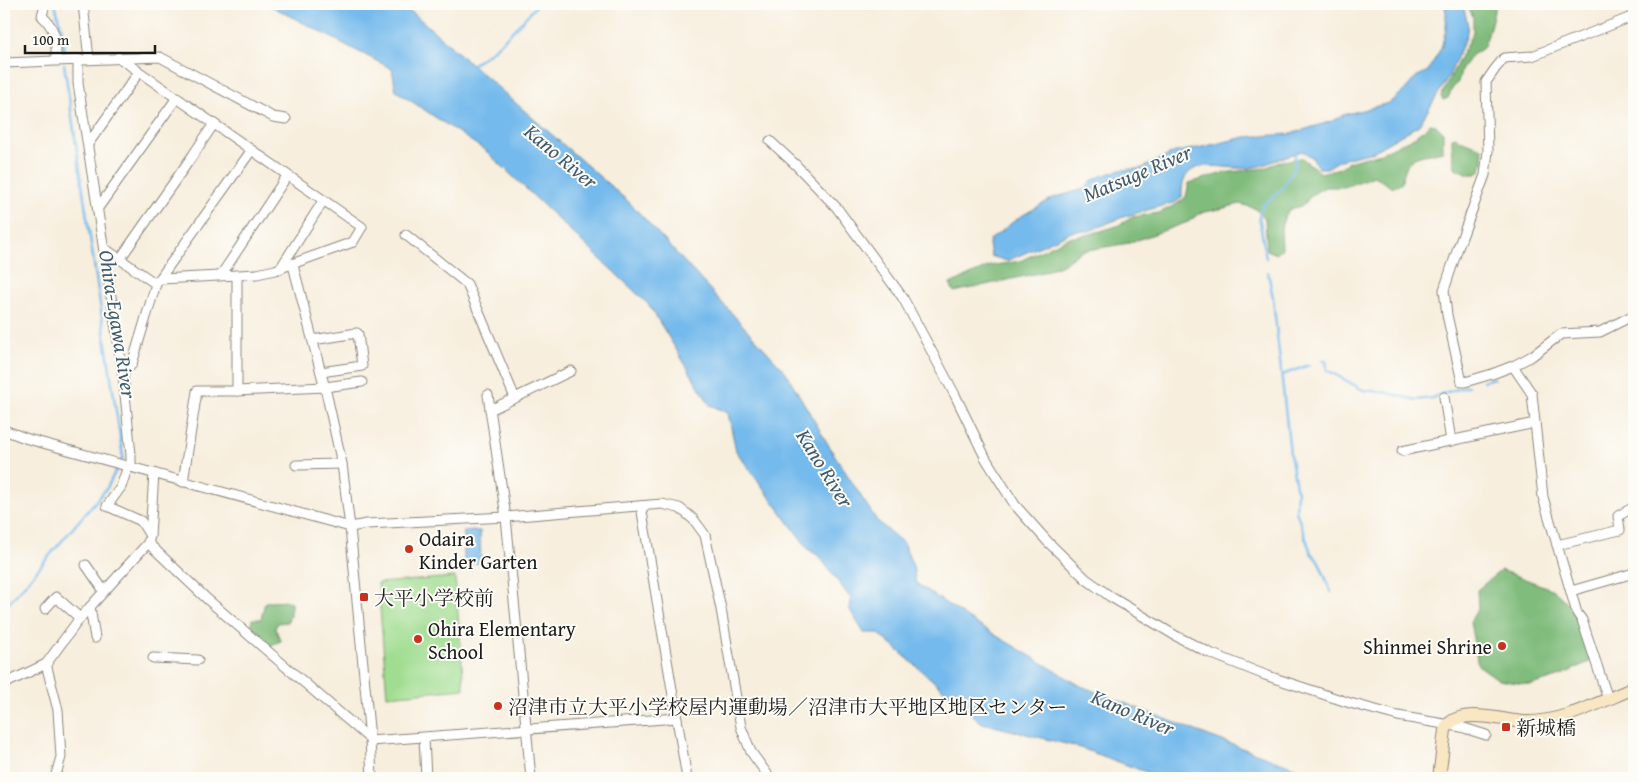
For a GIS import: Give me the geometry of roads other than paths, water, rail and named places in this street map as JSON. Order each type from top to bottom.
[{"type":"main road","points":[[1439,778],[1447,727],[1455,720],[1468,716],[1541,722],[1558,718],[1634,688]]},
{"type":"street","points":[[83,4],[89,59]]},
{"type":"street","points":[[44,8],[42,16],[51,25],[56,41],[57,61]]},
{"type":"street","points":[[1634,16],[1532,56],[1504,58],[1495,69],[1486,82],[1488,151],[1485,175],[1444,290],[1462,382],[1513,366],[1532,356],[1560,334],[1600,332],[1634,315]]},
{"type":"street","points":[[4,63],[155,56],[164,58],[273,117],[286,119]]},
{"type":"street","points":[[104,248],[120,260],[158,281],[221,275],[257,274],[293,265],[353,242],[362,227],[118,58]]},
{"type":"street","points":[[74,60],[123,374],[131,455],[121,487],[107,506],[140,521],[149,540],[207,599],[370,740],[424,738],[677,718]]},
{"type":"street","points":[[88,144],[139,72]]},
{"type":"street","points":[[98,208],[176,98]]},
{"type":"street","points":[[120,260],[194,155],[213,124]]},
{"type":"street","points":[[770,142],[796,165],[837,208],[903,298],[955,395],[986,459],[1015,506],[1048,542],[1086,578],[1111,597],[1139,614],[1210,653],[1305,689],[1350,703],[1398,716],[1486,735]]},
{"type":"street","points":[[123,374],[132,364],[158,281],[251,151]]},
{"type":"street","points":[[221,275],[287,176]]},
{"type":"street","points":[[280,269],[323,201]]},
{"type":"street","points":[[406,235],[467,284],[515,398]]},
{"type":"street","points":[[293,265],[325,387],[342,464],[350,527],[372,778]]},
{"type":"street","points":[[237,274],[237,391]]},
{"type":"street","points":[[313,340],[358,334],[362,366],[321,372]]},
{"type":"street","points":[[1513,366],[1532,394],[1543,497],[1577,613],[1582,620],[1608,698]]},
{"type":"street","points":[[490,410],[570,371]]},
{"type":"street","points":[[183,482],[197,391],[256,391],[325,387],[362,382]]},
{"type":"street","points":[[488,395],[506,517],[532,778]]},
{"type":"street","points":[[1444,397],[1451,441]]},
{"type":"street","points":[[1402,451],[1535,423]]},
{"type":"street","points":[[4,430],[28,439],[350,527],[367,524],[506,517],[662,504],[679,508],[694,520],[704,536],[721,608],[741,727],[751,752],[770,778]]},
{"type":"street","points":[[296,465],[342,464]]},
{"type":"street","points":[[4,684],[46,664],[80,618],[149,540],[154,474]]},
{"type":"street","points":[[641,506],[687,778]]},
{"type":"street","points":[[1557,545],[1620,530],[1618,516],[1634,506]]},
{"type":"street","points":[[86,565],[104,591]]},
{"type":"street","points":[[1571,591],[1634,573]]},
{"type":"street","points":[[45,609],[56,597],[80,618]]},
{"type":"street","points":[[90,607],[95,638]]},
{"type":"street","points":[[154,658],[198,660]]},
{"type":"street","points":[[46,664],[58,710],[61,757],[55,778]]},
{"type":"street","points":[[424,738],[426,778]]},
{"type":"water","name":"Kano River","points":[[267,4],[395,4],[413,13],[631,204],[785,371],[832,451],[877,521],[903,543],[913,566],[916,583],[975,623],[1081,686],[1209,736],[1308,772],[1331,778],[1162,778],[1078,747],[982,723],[878,633],[864,633],[850,610],[851,599],[819,556],[809,550],[736,451],[728,413],[710,405],[649,305],[486,151],[396,91],[392,69]]},
{"type":"water","name":"Matsuge River","points":[[1444,4],[1463,4],[1468,26],[1466,37],[1448,78],[1419,125],[1372,152],[1340,160],[1327,168],[1318,168],[1312,157],[1302,151],[1250,168],[1206,166],[1196,168],[1188,173],[1183,183],[1182,197],[1176,202],[1123,217],[1089,231],[1074,231],[1007,261],[991,256],[990,240],[1018,218],[1053,198],[1084,189],[1091,181],[1101,176],[1120,170],[1142,168],[1175,152],[1245,137],[1290,134],[1332,121],[1343,115],[1389,103],[1404,91],[1416,77],[1428,71],[1441,48],[1446,29]]},
{"type":"water","points":[[464,531],[480,531],[481,563],[464,563]]},
{"type":"waterway","name":"Ohira-Egawa River","points":[[55,4],[63,35],[64,58]]},
{"type":"waterway","points":[[471,65],[499,45],[538,4]]},
{"type":"waterway","name":"Ohira-Egawa River","points":[[64,64],[123,457],[121,461]]},
{"type":"waterway","points":[[1266,258],[1259,216],[1262,206],[1282,189],[1295,166],[1295,149]]},
{"type":"waterway","points":[[1268,272],[1273,298],[1290,453],[1297,492],[1296,511],[1311,553],[1319,562],[1331,592]]},
{"type":"waterway","points":[[1554,334],[1564,329],[1582,329]]},
{"type":"waterway","points":[[1322,361],[1326,360],[1327,370],[1363,390],[1384,392],[1416,400],[1432,398],[1468,386]]},
{"type":"waterway","points":[[1282,375],[1309,365]]},
{"type":"waterway","points":[[1483,381],[1494,378]]},
{"type":"waterway","name":"Ohira-Egawa River","points":[[4,609],[107,488],[118,466]]},
{"type":"place","name":"Odaira Kinder Garten","points":[[409,549]]},
{"type":"place","name":"大平小学校前","points":[[364,597]]},
{"type":"place","name":"Ohira Elementary School","points":[[418,639]]},
{"type":"place","name":"Shinmei Shrine","points":[[1502,646]]},
{"type":"place","name":"沼津市立大平小学校屋内運動場／沼津市大平地区地区センター","points":[[498,706]]},
{"type":"place","name":"新城橋","points":[[1506,727]]}]
